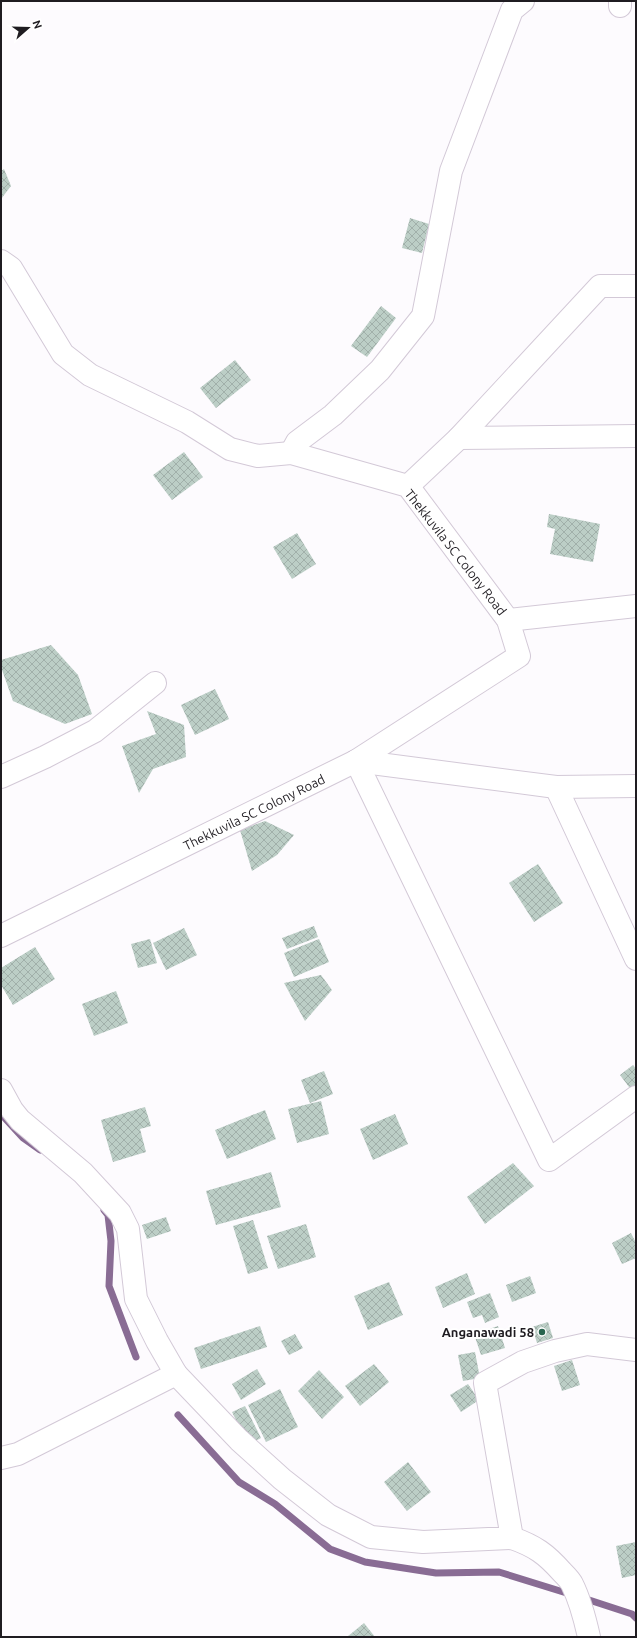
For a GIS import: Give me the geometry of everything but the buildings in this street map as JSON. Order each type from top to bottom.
[{"type":"street","points":[[291,453],[297,442],[333,415],[380,370],[423,316],[451,171],[512,10],[523,1]]},
{"type":"street","name":"Thekkuvila SC Colony Road","points":[[1,261],[11,268],[63,354],[90,375],[187,422],[230,449],[258,456],[291,453],[408,486],[508,620],[519,656],[356,762],[1,936]]},
{"type":"street","points":[[408,486],[459,438],[600,286],[636,286]]},
{"type":"street","points":[[459,438],[636,436]]},
{"type":"street","points":[[508,620],[636,606]]},
{"type":"street","points":[[1,777],[45,757],[95,731],[155,682]]},
{"type":"street","points":[[356,762],[556,787],[636,786]]},
{"type":"street","points":[[356,762],[549,1160],[636,1097]]},
{"type":"street","points":[[556,787],[636,959]]},
{"type":"street","points":[[1,1090],[12,1110],[20,1120],[83,1173],[120,1213],[128,1229],[136,1299],[157,1341],[176,1374],[239,1440],[282,1479],[328,1515],[370,1537],[423,1542],[512,1538],[539,1549],[552,1560],[572,1583],[586,1622],[589,1637]]},
{"type":"street","points":[[512,1538],[485,1383],[523,1362],[555,1351],[587,1344],[636,1350]]},
{"type":"street","points":[[1,1458],[18,1454],[176,1374]]},
{"type":"waterway","points":[[1,1114],[23,1138],[40,1150]]},
{"type":"waterway","points":[[104,1210],[108,1215],[111,1241],[109,1286],[136,1357]]},
{"type":"waterway","points":[[178,1415],[239,1482],[275,1504],[330,1549],[365,1562],[436,1573],[499,1572],[573,1595]]},
{"type":"waterway","points":[[583,1598],[632,1614],[636,1618]]},
{"type":"place","name":"Anganawadi 58","points":[[542,1332]]}]
